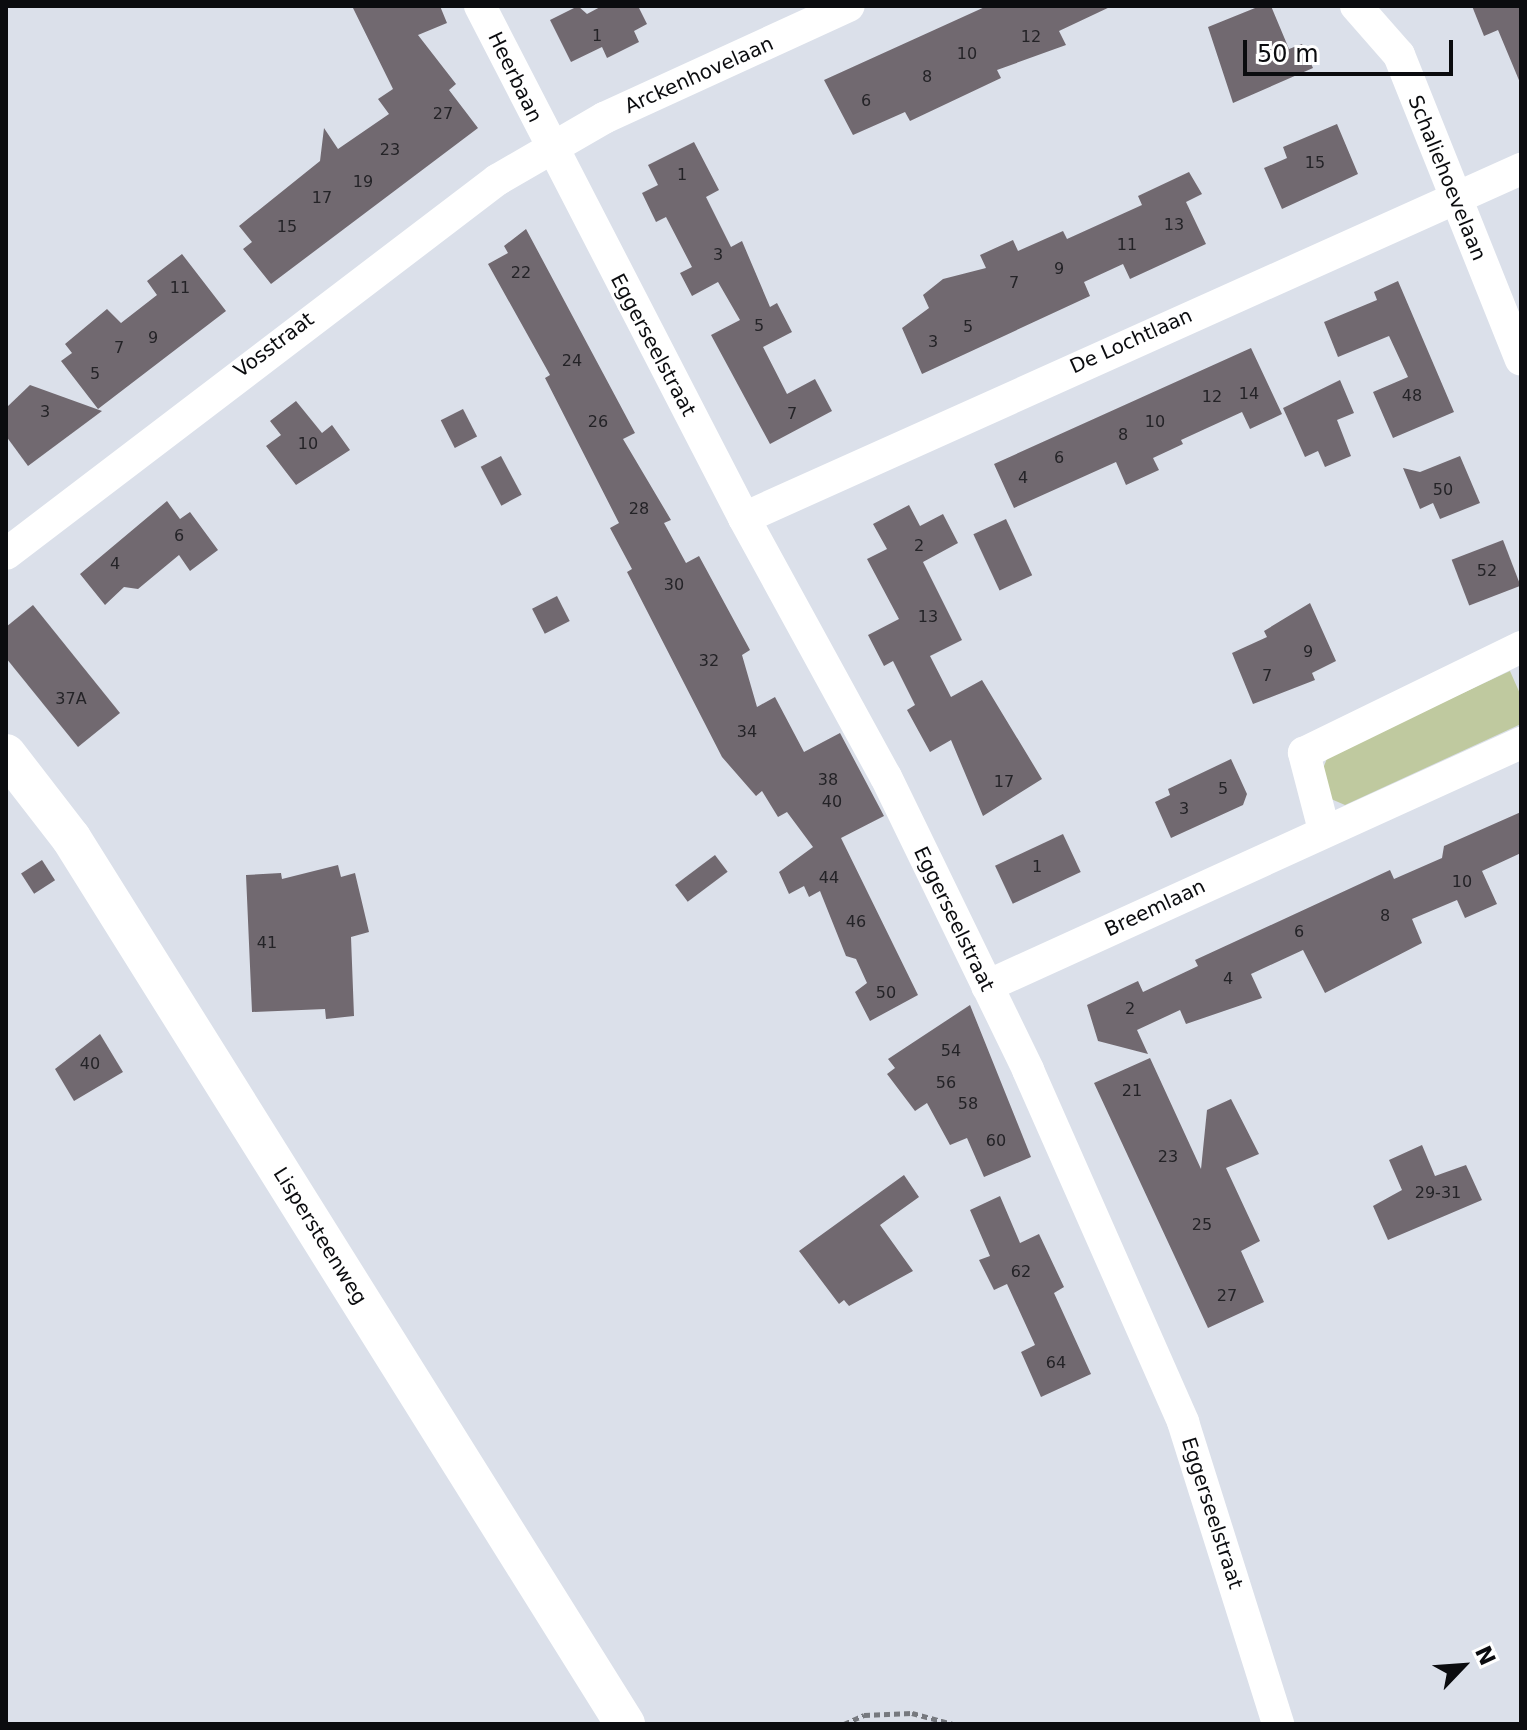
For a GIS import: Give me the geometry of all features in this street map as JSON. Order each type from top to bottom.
[{"type":"street","name":"Heerbaan","points":[[480,6],[550,149]]},
{"type":"street","name":"Arckenhovelaan","points":[[550,149],[604,118],[849,6]]},
{"type":"street","name":"Schaliehoevelaan","points":[[1356,6],[1399,55],[1521,360]]},
{"type":"street","name":"Eggerseelstraat","points":[[550,149],[744,518],[886,777],[987,986],[1183,1422],[1278,1724]]},
{"type":"street","name":"Vosstraat","points":[[6,554],[227,380],[497,180],[550,149]]},
{"type":"street","name":"De Lochtlaan","points":[[744,518],[1453,195],[1521,169]]},
{"type":"street","points":[[1324,830],[1304,753],[1521,647]]},
{"type":"street","name":"Breemlaan","points":[[987,986],[1324,830],[1521,743]]},
{"type":"street","name":"Lispersteenweg","points":[[6,754],[71,838],[625,1724]]},
{"type":"path","points":[[844,1724],[864,1715],[912,1713],[953,1724]]},
{"type":"green space","points":[[1510,671],[1521,696],[1521,724],[1345,805],[1331,799],[1322,771],[1328,756]]},
{"type":"building","points":[[352,6],[440,6],[447,23],[418,35],[456,84],[449,90],[478,128],[271,284],[243,249],[252,242],[239,226],[320,161],[324,128],[338,149],[389,114],[378,99],[393,89]]},
{"type":"building","points":[[578,6],[587,14],[602,6],[638,6],[647,24],[634,31],[639,42],[607,58],[602,47],[571,62],[550,20]]},
{"type":"building","points":[[987,6],[1112,6],[1059,31],[1066,45],[997,70],[1001,78],[910,121],[905,112],[853,135],[824,80]]},
{"type":"building","points":[[1260,6],[1271,6],[1289,49],[1302,44],[1313,68],[1233,103],[1208,27]]},
{"type":"building","points":[[1472,6],[1521,6],[1521,85],[1498,30],[1484,36]]},
{"type":"building","points":[[1337,124],[1358,174],[1282,209],[1264,168],[1287,158],[1283,147]]},
{"type":"building","points":[[694,142],[719,190],[706,197],[731,247],[742,241],[770,307],[777,303],[792,332],[763,347],[787,394],[815,379],[832,411],[770,444],[711,335],[740,320],[718,282],[692,296],[680,273],[692,267],[666,217],[656,222],[642,193],[658,185],[648,165]]},
{"type":"building","points":[[1189,172],[1202,194],[1186,202],[1206,244],[1130,279],[1123,264],[1084,282],[1090,296],[922,374],[902,328],[929,308],[923,295],[943,279],[986,268],[980,255],[1013,240],[1018,251],[1063,231],[1067,239],[1142,205],[1138,196]]},
{"type":"building","points":[[526,229],[635,433],[623,439],[671,520],[664,523],[686,563],[699,556],[750,650],[742,655],[757,707],[775,697],[804,752],[840,733],[884,816],[841,838],[918,995],[870,1021],[855,992],[867,983],[856,959],[846,956],[820,891],[809,897],[804,886],[789,894],[779,872],[813,847],[787,812],[778,817],[762,791],[756,796],[722,757],[627,572],[632,569],[610,528],[619,523],[545,378],[550,375],[488,264],[508,253],[504,246]]},
{"type":"building","points":[[182,254],[226,311],[98,409],[61,361],[72,353],[65,344],[107,309],[121,323],[157,295],[147,281]]},
{"type":"building","points":[[1398,281],[1454,412],[1393,438],[1373,392],[1408,377],[1389,336],[1338,357],[1324,322],[1377,300],[1374,292]]},
{"type":"building","points":[[1251,348],[1282,414],[1250,429],[1242,412],[1181,440],[1183,444],[1153,458],[1159,470],[1126,485],[1116,462],[1014,508],[994,464]]},
{"type":"building","points":[[1340,380],[1354,413],[1337,420],[1351,456],[1325,467],[1318,451],[1305,457],[1283,408]]},
{"type":"building","points":[[30,385],[102,411],[28,466],[6,436],[6,408]]},
{"type":"building","points":[[296,401],[322,433],[332,425],[350,450],[296,485],[266,446],[281,435],[270,421]]},
{"type":"building","points":[[463,409],[477,437],[455,448],[441,420]]},
{"type":"building","points":[[501,456],[522,495],[501,506],[481,467]]},
{"type":"building","points":[[1460,456],[1480,503],[1440,519],[1433,503],[1420,509],[1403,468],[1420,472]]},
{"type":"building","points":[[167,501],[180,519],[190,512],[218,550],[190,571],[179,555],[138,589],[124,587],[105,605],[80,574]]},
{"type":"building","points":[[909,505],[920,526],[943,514],[958,543],[923,562],[962,640],[930,656],[951,697],[982,680],[1042,779],[983,816],[951,740],[930,752],[907,710],[915,705],[893,661],[884,666],[868,635],[899,619],[867,559],[887,549],[873,524]]},
{"type":"building","points":[[1006,519],[1032,575],[1000,590],[973,534]]},
{"type":"building","points":[[1503,540],[1521,586],[1469,605],[1452,560]]},
{"type":"building","points":[[557,596],[570,621],[545,634],[532,609]]},
{"type":"building","points":[[1310,603],[1336,661],[1312,673],[1315,680],[1253,704],[1232,653],[1267,637],[1264,631]]},
{"type":"building","points":[[33,605],[120,713],[78,747],[6,658],[6,627]]},
{"type":"building","points":[[1231,759],[1247,794],[1243,805],[1171,838],[1155,802],[1170,795],[1168,789]]},
{"type":"building","points":[[1521,812],[1521,853],[1482,871],[1497,904],[1465,918],[1457,900],[1412,919],[1422,943],[1325,993],[1303,950],[1251,974],[1262,998],[1186,1024],[1180,1010],[1137,1030],[1148,1054],[1098,1041],[1087,1005],[1138,981],[1143,992],[1198,966],[1195,960],[1390,870],[1394,879],[1442,858],[1444,846]]},
{"type":"building","points":[[1063,834],[1081,872],[1013,904],[995,866]]},
{"type":"building","points":[[715,855],[728,872],[688,902],[675,885]]},
{"type":"building","points":[[42,860],[55,880],[34,894],[21,874]]},
{"type":"building","points":[[338,865],[341,877],[355,873],[369,932],[351,937],[354,1016],[326,1019],[325,1009],[252,1012],[246,875],[281,873],[282,879]]},
{"type":"building","points":[[970,1005],[1031,1157],[984,1177],[967,1138],[950,1145],[927,1103],[915,1111],[887,1074],[895,1068],[888,1059]]},
{"type":"building","points":[[100,1034],[123,1072],[74,1101],[55,1069]]},
{"type":"building","points":[[1150,1058],[1201,1169],[1207,1110],[1231,1099],[1259,1154],[1226,1168],[1260,1241],[1241,1251],[1264,1302],[1208,1328],[1094,1083]]},
{"type":"building","points":[[1422,1145],[1435,1176],[1466,1165],[1482,1200],[1388,1240],[1373,1206],[1402,1190],[1389,1160]]},
{"type":"building","points":[[904,1175],[919,1197],[880,1225],[913,1271],[849,1306],[844,1300],[839,1304],[799,1251]]},
{"type":"building","points":[[1000,1196],[1020,1243],[1039,1234],[1064,1287],[1054,1293],[1091,1374],[1041,1397],[1021,1352],[1035,1345],[1007,1284],[994,1290],[979,1260],[990,1256],[970,1210]]}]
